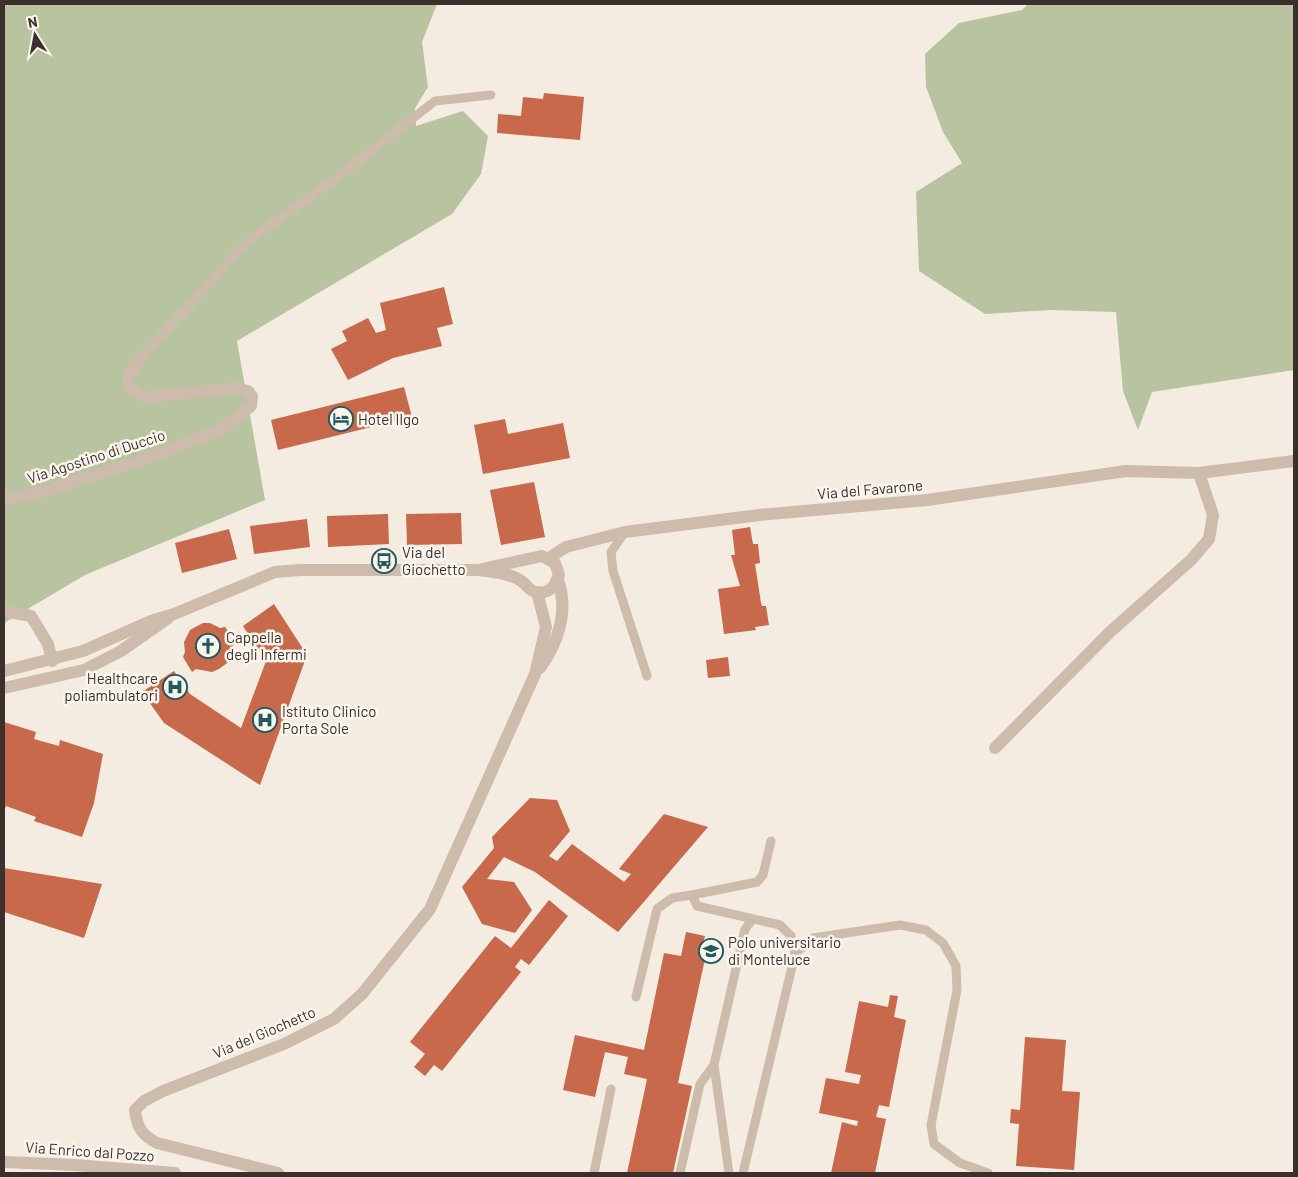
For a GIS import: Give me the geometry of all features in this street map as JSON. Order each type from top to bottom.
[{"type":"street","name":"Via Agostino di Duccio","points":[[4,499],[34,494],[141,462],[223,428],[251,406],[252,396],[248,391],[236,388],[146,397],[133,392],[127,383],[128,373],[143,356]]},
{"type":"street","name":"Via del Favarone","points":[[549,558],[566,547],[625,532],[759,515],[927,500],[1126,471],[1199,473],[1294,461]]},
{"type":"street","points":[[996,748],[1111,631],[1191,560],[1209,540],[1213,515],[1199,473]]},
{"type":"street","points":[[478,570],[529,560],[539,556],[549,558]]},
{"type":"street","name":"Via del Giochetto","points":[[535,674],[551,653],[560,630],[563,600],[557,566],[549,558]]},
{"type":"street","points":[[524,583],[523,568],[529,560]]},
{"type":"street","points":[[4,671],[52,661],[83,651],[151,621],[174,614],[275,572],[300,570],[478,570],[498,572],[524,583],[528,588],[537,592],[551,590],[558,580]]},
{"type":"street","name":"Via del Giochetto","points":[[249,1171],[157,1143],[143,1135],[136,1125],[135,1110],[144,1101],[163,1092],[284,1044],[334,1019],[362,994],[430,909],[535,674],[546,627],[537,592]]},
{"type":"street","points":[[4,611],[31,616],[48,644],[52,661]]},
{"type":"street","points":[[4,688],[84,670],[121,651],[174,614]]},
{"type":"street","name":"Via Enrico dal Pozzo","points":[[4,1162],[75,1165],[175,1173]]},
{"type":"street","points":[[249,1171],[278,1173]]},
{"type":"lane","points":[[143,356],[247,242],[330,183],[435,101],[491,95]]},
{"type":"lane","points":[[625,532],[612,552],[612,571],[647,676]]},
{"type":"lane","points":[[636,998],[657,909],[672,898],[757,882],[763,875],[771,841]]},
{"type":"lane","points":[[692,895],[697,906],[780,925],[791,936],[795,954],[743,1173]]},
{"type":"lane","points":[[728,1173],[714,1065],[745,929],[753,919]]},
{"type":"lane","points":[[795,954],[813,938],[900,925],[926,930],[943,943],[956,966],[957,990],[931,1125],[934,1144],[960,1162],[988,1173]]},
{"type":"lane","points":[[680,1173],[700,1084],[714,1065]]},
{"type":"lane","points":[[594,1173],[611,1089]]},
{"type":"green space","points":[[4,4],[437,4],[422,42],[428,87],[415,108],[416,126],[463,111],[488,136],[481,174],[452,214],[237,341],[265,500],[85,575],[4,623]]},
{"type":"green space","points":[[1028,4],[1294,4],[1294,370],[1152,392],[1138,430],[1123,391],[1116,312],[1051,310],[985,314],[919,271],[916,192],[962,163],[943,132],[926,87],[925,54],[959,23],[1022,10]]},
{"type":"building","points":[[544,93],[584,97],[580,140],[497,133],[498,114],[521,116],[523,97],[543,99]]},
{"type":"building","points":[[444,287],[453,324],[437,328],[442,346],[393,358],[348,380],[331,349],[347,341],[342,331],[368,318],[376,333],[386,330],[380,303]]},
{"type":"building","name":"Hotel Ilgo","points":[[404,387],[412,417],[278,450],[271,420]]},
{"type":"building","points":[[505,419],[508,434],[563,423],[570,458],[483,474],[474,425]]},
{"type":"building","points":[[534,482],[545,537],[501,545],[490,490]]},
{"type":"building","points":[[461,513],[462,544],[407,545],[406,514]]},
{"type":"building","points":[[388,514],[389,544],[328,547],[327,516]]},
{"type":"building","points":[[307,519],[310,547],[254,554],[250,526]]},
{"type":"building","points":[[750,527],[753,544],[758,544],[760,563],[755,564],[761,603],[762,606],[766,606],[769,625],[755,627],[756,630],[724,634],[718,589],[740,586],[731,555],[735,555],[732,530]]},
{"type":"building","points":[[229,529],[237,559],[182,573],[175,543]]},
{"type":"building","points":[[274,604],[307,655],[260,785],[164,723],[142,692],[174,671],[190,694],[241,728],[266,661],[243,626]]},
{"type":"building","name":"Cappella degli Infermi","points":[[203,623],[210,623],[220,628],[225,627],[236,643],[233,645],[227,663],[219,669],[212,672],[196,669],[192,672],[183,657],[185,652],[184,642],[190,630]]},
{"type":"building","points":[[728,657],[730,676],[708,678],[706,660]]},
{"type":"building","points":[[4,722],[36,732],[34,739],[59,746],[60,740],[103,754],[94,803],[82,837],[34,821],[36,817],[6,806],[4,811]]},
{"type":"building","points":[[530,798],[557,800],[570,831],[549,856],[557,861],[572,844],[624,882],[631,874],[619,869],[664,814],[708,827],[618,932],[535,872],[504,857],[487,879],[514,882],[532,910],[515,933],[482,924],[462,887],[494,848],[492,837]]},
{"type":"building","points":[[4,868],[102,884],[84,938],[4,912]]},
{"type":"building","points":[[549,900],[568,916],[529,965],[521,959],[515,967],[521,972],[442,1071],[434,1065],[425,1076],[414,1067],[425,1054],[410,1042],[495,936],[511,948]]},
{"type":"building","points":[[686,932],[705,936],[699,957],[705,959],[678,1083],[692,1086],[673,1173],[627,1173],[647,1079],[624,1074],[628,1057],[605,1052],[595,1097],[563,1090],[575,1035],[644,1050],[664,953],[681,956]]},
{"type":"building","points":[[890,995],[898,996],[894,1017],[906,1020],[889,1107],[879,1105],[876,1117],[886,1119],[875,1173],[831,1173],[842,1122],[857,1126],[858,1121],[819,1113],[826,1078],[859,1084],[861,1075],[845,1072],[859,1001],[888,1007]]},
{"type":"building","points":[[1025,1037],[1066,1040],[1062,1091],[1080,1092],[1074,1170],[1016,1166],[1019,1124],[1010,1123],[1011,1109],[1020,1110]]},
{"type":"place","name":"Hotel Ilgo","points":[[341,419]]},
{"type":"place","name":"Via del Giochetto","points":[[384,561]]},
{"type":"place","name":"Cappella degli Infermi","points":[[208,646]]},
{"type":"place","name":"Healthcare poliambulatori","points":[[175,687]]},
{"type":"place","name":"Istituto Clinico Porta Sole","points":[[265,720]]},
{"type":"place","name":"Polo universitario di Monteluce","points":[[711,951]]}]
